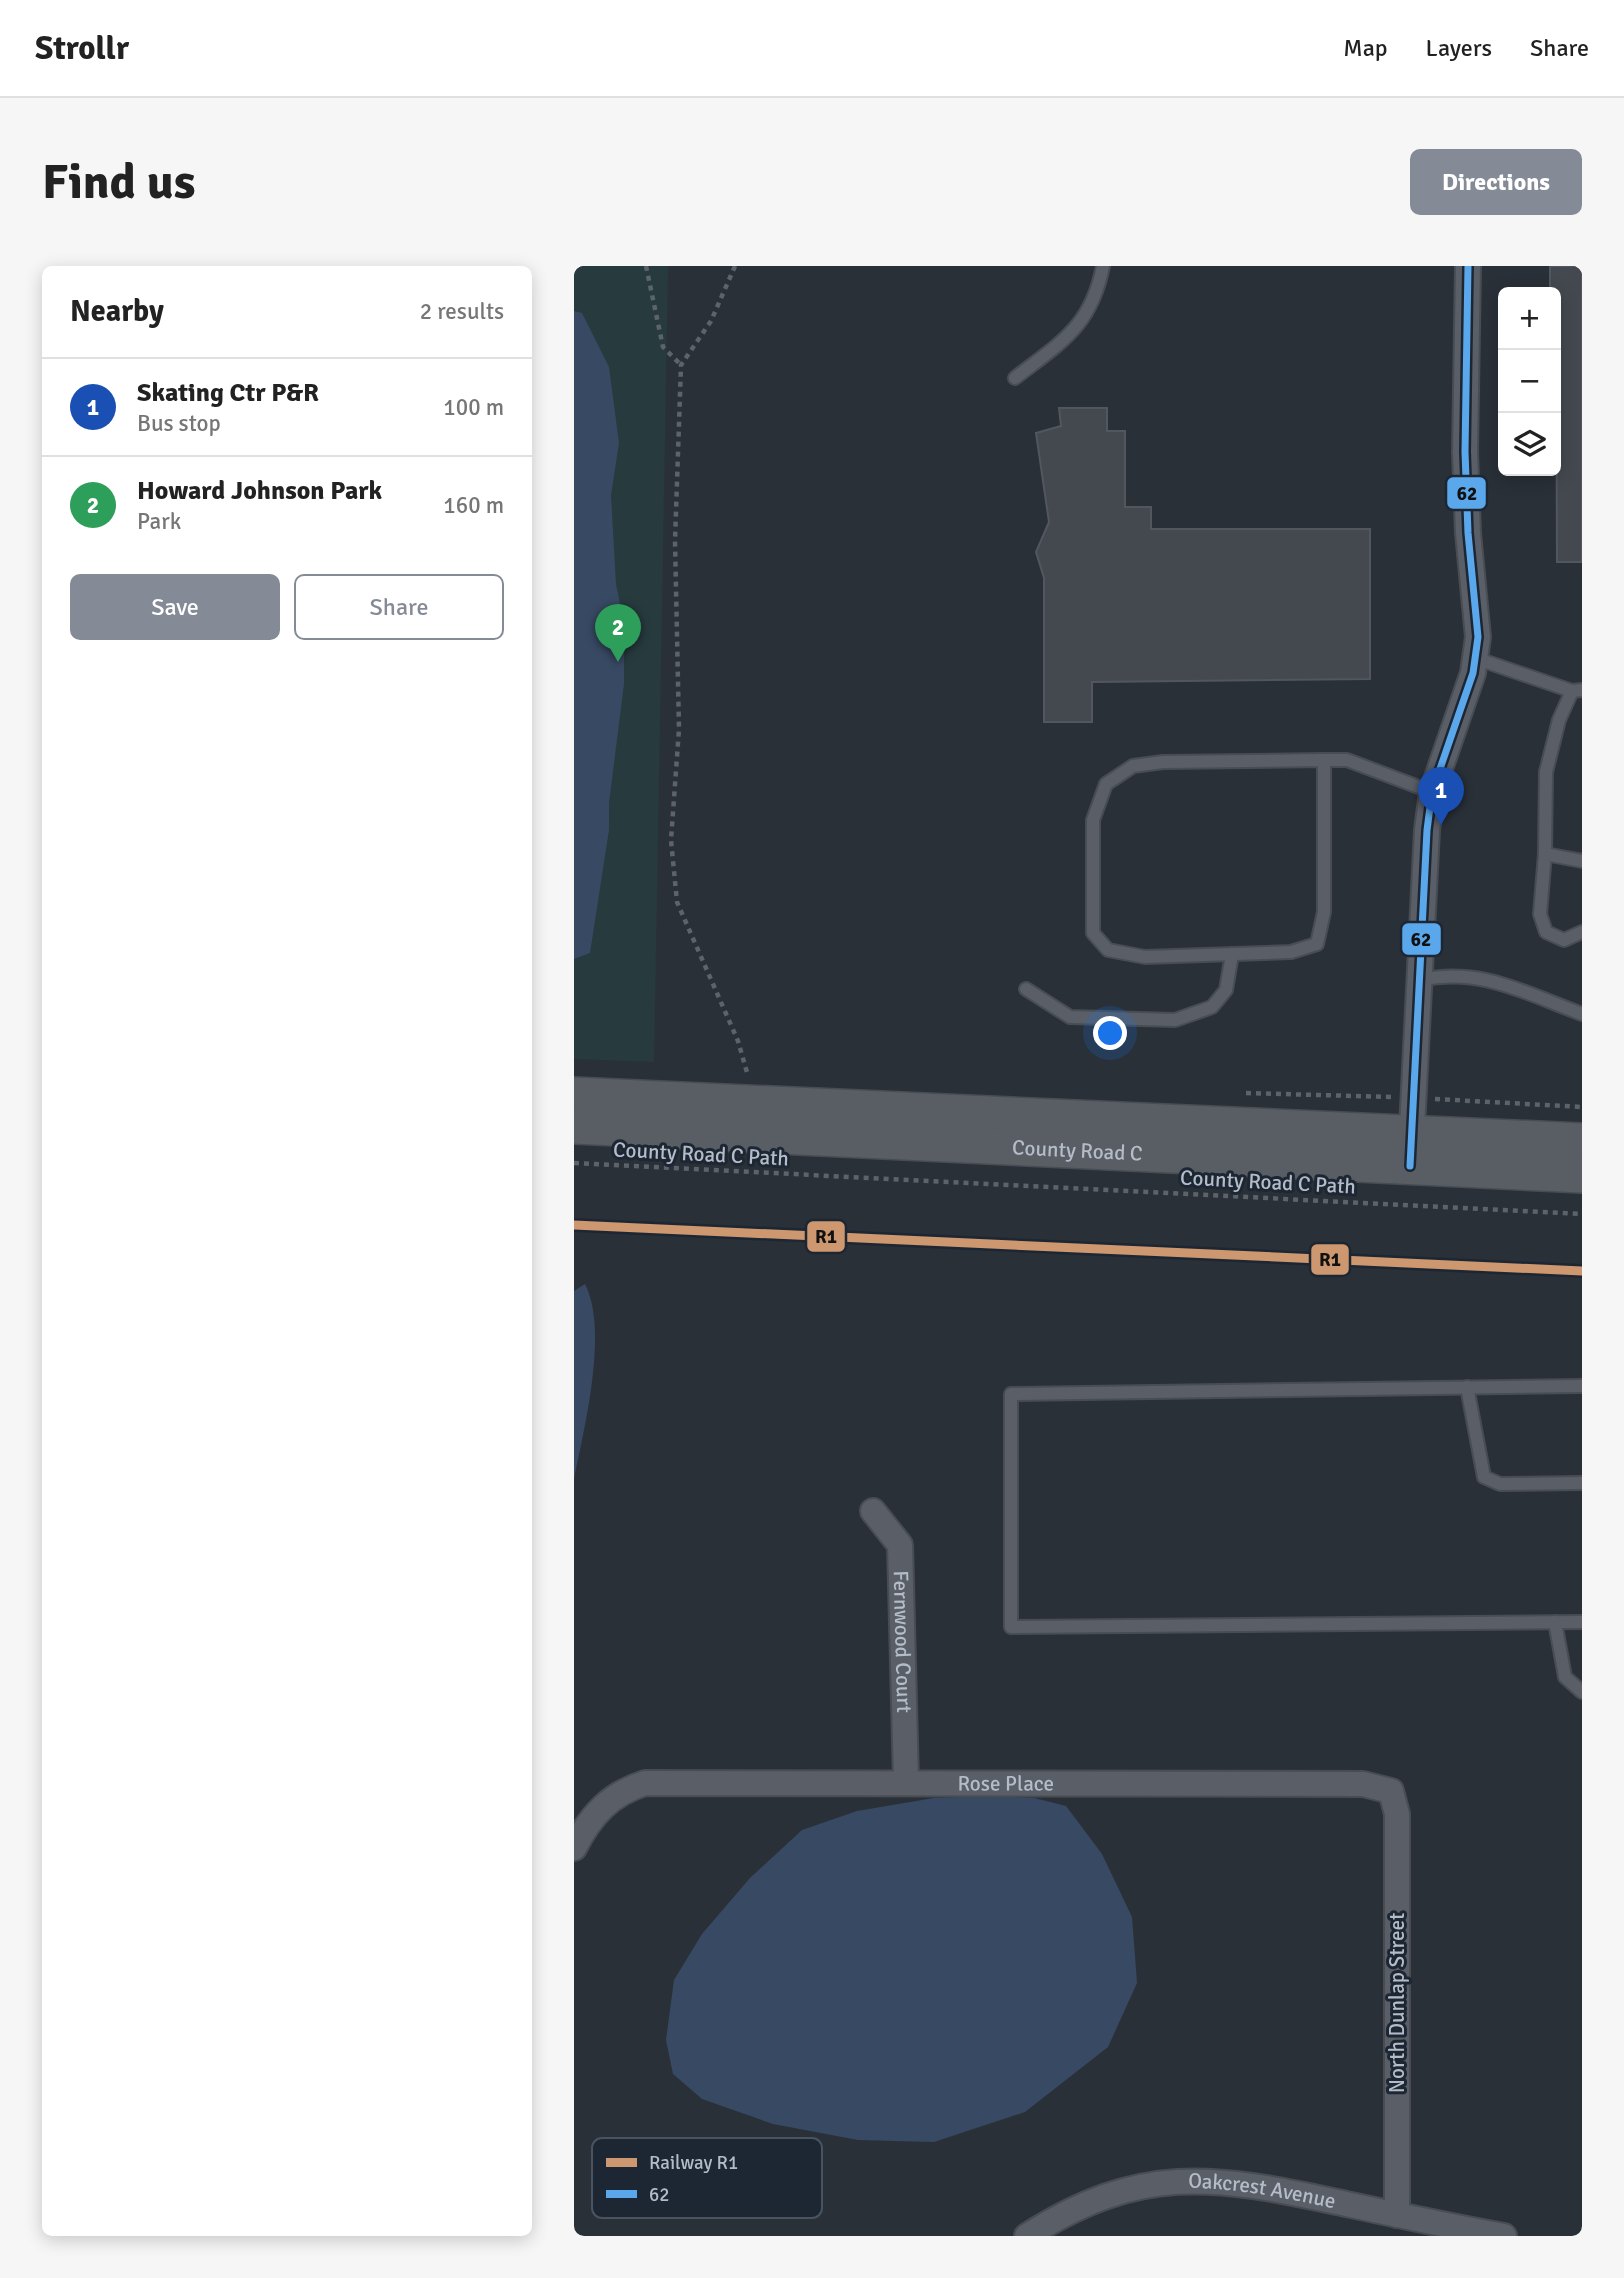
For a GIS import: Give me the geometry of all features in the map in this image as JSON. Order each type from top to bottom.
[{"type":"main road","name":"County Road C","points":[[574,1095],[1411,1149],[1582,1175]]},
{"type":"main road","name":"County Road C","points":[[574,1126],[1411,1149],[1582,1141]]},
{"type":"street","points":[[1411,1149],[1427,830],[1432,792],[1473,673],[1478,637],[1468,533],[1465,452],[1468,266]]},
{"type":"street","name":"Fernwood Court","points":[[873,1511],[900,1545],[906,1782]]},
{"type":"street","name":"Rose Place","points":[[574,1848],[588,1819],[621,1791],[645,1783],[1363,1784],[1391,1791]]},
{"type":"street","name":"North Dunlap Street","points":[[1391,1791],[1397,1814],[1397,2215]]},
{"type":"street","name":"Oakcrest Avenue","points":[[1027,2236],[1078,2206],[1118,2192],[1158,2183],[1198,2180],[1253,2184],[1504,2236]]},
{"type":"lane","points":[[1016,378],[1081,325],[1098,290],[1103,266]]},
{"type":"lane","points":[[1475,658],[1577,690],[1559,720],[1546,772],[1545,854],[1540,915],[1546,932],[1564,940],[1582,932]]},
{"type":"lane","points":[[1324,760],[1324,912],[1317,944],[1291,952],[1145,957],[1108,950],[1093,933],[1093,820],[1106,784],[1133,766],[1163,762],[1324,760],[1347,760],[1432,792]]},
{"type":"lane","points":[[1545,854],[1582,861]]},
{"type":"lane","points":[[1026,989],[1070,1017],[1175,1020],[1212,1007],[1219,999],[1226,990],[1232,954]]},
{"type":"lane","points":[[1419,980],[1448,974],[1470,976],[1493,981],[1582,1014]]},
{"type":"lane","points":[[1582,1385],[1011,1394],[1011,1627],[1582,1622]]},
{"type":"lane","points":[[1467,1387],[1484,1477],[1500,1484],[1582,1483]]},
{"type":"lane","points":[[1555,1622],[1565,1677],[1582,1692]]},
{"type":"path","points":[[646,266],[663,347],[681,365]]},
{"type":"path","points":[[735,266],[710,321],[681,365],[675,541],[679,729],[671,840],[677,902],[738,1041],[748,1076]]},
{"type":"path","name":"County Road C Path","points":[[574,1163],[1582,1214]]},
{"type":"green space","points":[[574,266],[668,266],[654,1062],[574,1059]]},
{"type":"water","points":[[574,311],[582,313],[609,367],[619,443],[611,495],[616,584],[624,623],[624,684],[609,803],[609,830],[590,953],[574,959]]},
{"type":"water","points":[[585,1284],[592,1304],[595,1353],[574,1480],[574,1291]]},
{"type":"water","points":[[934,1798],[1034,1798],[1066,1806],[1102,1854],[1132,1917],[1137,1983],[1108,2047],[1025,2112],[934,2142],[858,2140],[773,2124],[702,2099],[673,2074],[666,2040],[674,1980],[702,1934],[750,1878],[802,1830],[857,1811]]},
{"type":"building","points":[[1550,266],[1582,266],[1582,562],[1557,562],[1557,476],[1561,476],[1561,287],[1550,287]]},
{"type":"building","points":[[1059,408],[1107,408],[1107,431],[1125,431],[1125,507],[1151,507],[1151,529],[1370,529],[1370,679],[1092,682],[1092,722],[1044,722],[1044,578],[1036,552],[1049,522],[1036,433],[1061,426]]},
{"type":"rail line","name":"R1","points":[[574,1225],[1582,1271]]},
{"type":"transit line","name":"62","points":[[1410,1166],[1427,830],[1432,792],[1473,673],[1478,637],[1468,533],[1465,452],[1468,266]]},
{"type":"place","name":"Howard Johnson Park","points":[[618,662]]},
{"type":"place","name":"Skating Ctr P&R","points":[[1441,825]]}]
